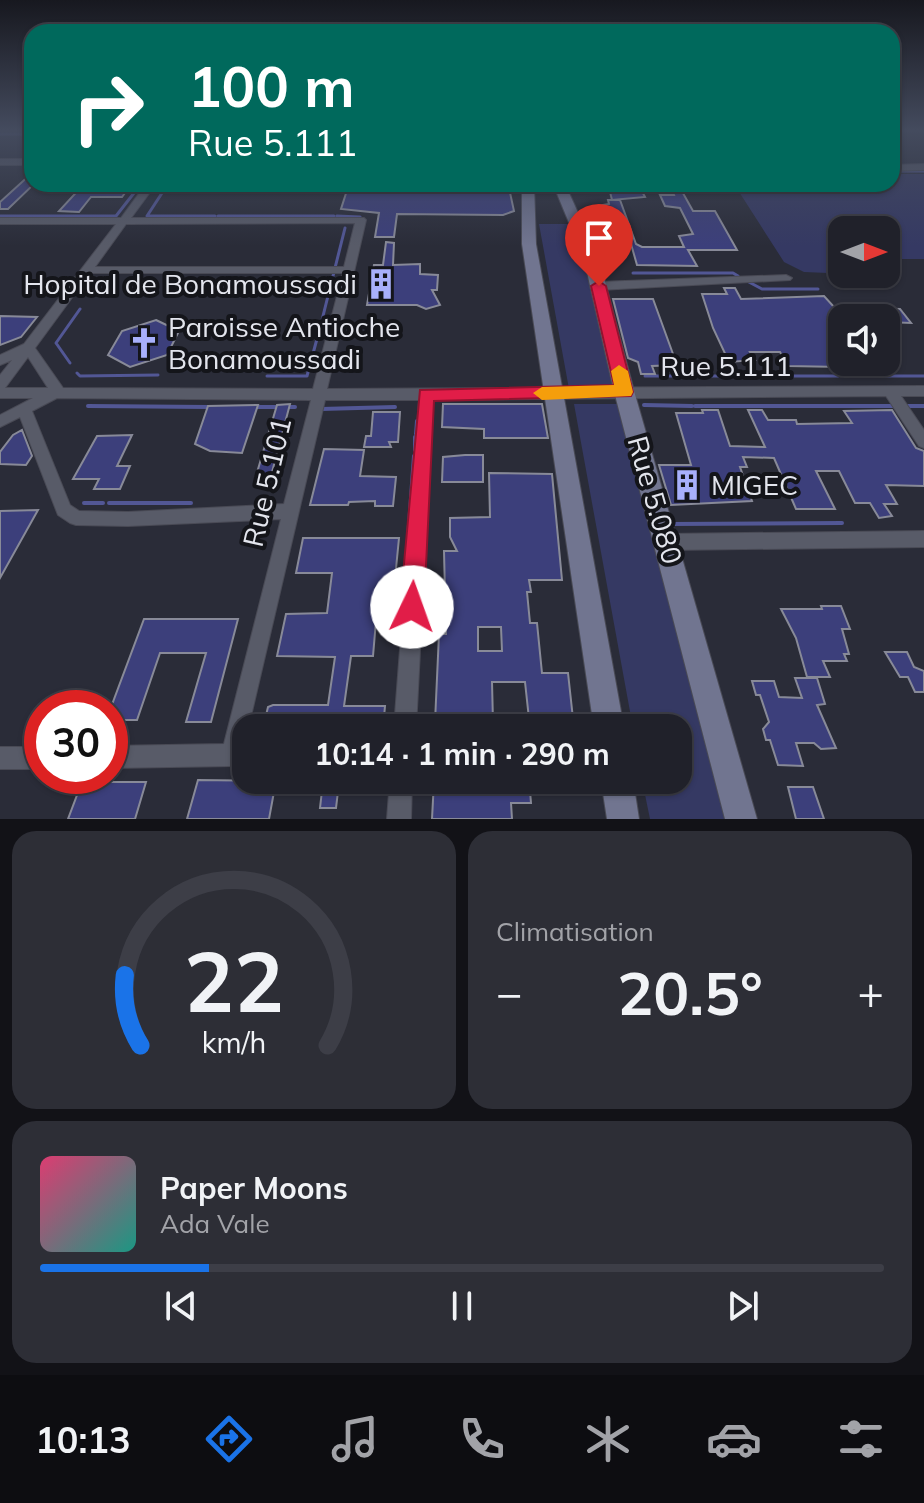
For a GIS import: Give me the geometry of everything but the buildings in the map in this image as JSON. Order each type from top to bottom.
[{"type":"main road","points":[[527,192],[529,244],[607,714]]},
{"type":"main road","name":"Rue 5.080","points":[[564,192],[577,213],[599,286],[624,392],[741,819]]},
{"type":"main road","points":[[619,794],[623,819]]},
{"type":"street","points":[[0,385],[145,192]]},
{"type":"street","name":"Rue 5.101","points":[[0,221],[361,220],[232,755],[128,757]]},
{"type":"street","points":[[87,270],[349,270]]},
{"type":"street","points":[[599,286],[786,278]]},
{"type":"street","points":[[0,360],[28,347]]},
{"type":"street","points":[[0,421],[58,392],[28,347]]},
{"type":"street","points":[[890,391],[924,442]]},
{"type":"street","name":"Rue 5.111","points":[[0,393],[426,395],[924,391]]},
{"type":"street","points":[[406,714],[426,395]]},
{"type":"street","points":[[24,409],[64,510],[76,518],[128,519],[291,511]]},
{"type":"street","points":[[667,542],[924,539]]},
{"type":"street","points":[[0,758],[24,758]]},
{"type":"street","points":[[399,819],[400,794]]},
{"type":"shaded area","points":[[900,174],[924,174],[924,259],[900,259],[900,216],[828,216],[828,273],[804,272],[784,262],[739,192],[900,192]]},
{"type":"shaded area","points":[[539,224],[577,224],[621,389],[569,389]]},
{"type":"shaded area","points":[[574,404],[624,404],[733,819],[650,819],[645,794],[692,794],[692,714],[630,714]]},
{"type":"waterway","points":[[900,171],[924,171]]},
{"type":"waterway","points":[[0,216],[116,216],[135,192]]},
{"type":"waterway","points":[[163,192],[147,216],[215,216]]},
{"type":"waterway","points":[[218,216],[334,216]]},
{"type":"waterway","points":[[337,216],[360,217],[362,221]]},
{"type":"waterway","points":[[321,324],[345,228]]},
{"type":"waterway","points":[[633,273],[733,273],[738,276]]},
{"type":"waterway","points":[[747,281],[762,289],[818,289]]},
{"type":"waterway","points":[[70,363],[56,343],[80,309]]},
{"type":"waterway","points":[[267,376],[307,376],[318,335]]},
{"type":"waterway","points":[[77,373],[80,376],[158,375]]},
{"type":"waterway","points":[[645,376],[766,376]]},
{"type":"waterway","points":[[772,376],[783,376]]},
{"type":"waterway","points":[[790,376],[828,376]]},
{"type":"waterway","points":[[900,376],[924,376]]},
{"type":"waterway","points":[[644,405],[692,406]]},
{"type":"waterway","points":[[88,406],[209,407]]},
{"type":"waterway","points":[[695,406],[894,406]]},
{"type":"waterway","points":[[902,406],[924,406]]},
{"type":"waterway","points":[[254,407],[295,407]]},
{"type":"waterway","points":[[321,409],[395,407]]},
{"type":"waterway","points":[[416,434],[417,421]]},
{"type":"waterway","points":[[415,437],[415,450]]},
{"type":"waterway","points":[[406,566],[414,456]]},
{"type":"waterway","points":[[84,503],[103,503]]},
{"type":"waterway","points":[[109,503],[191,503]]},
{"type":"waterway","points":[[669,524],[842,523]]},
{"type":"slow traffic","points":[[542,393],[624,392],[619,371]]},
{"type":"place","name":"Hopital de Bonamoussadi","points":[[381,284]]},
{"type":"place","name":"Paroisse Antioche Bonamoussadi","points":[[144,343]]},
{"type":"place","name":"MIGEC","points":[[687,485]]},
{"type":"route","points":[[412,607],[426,395],[624,392],[599,286]]}]
